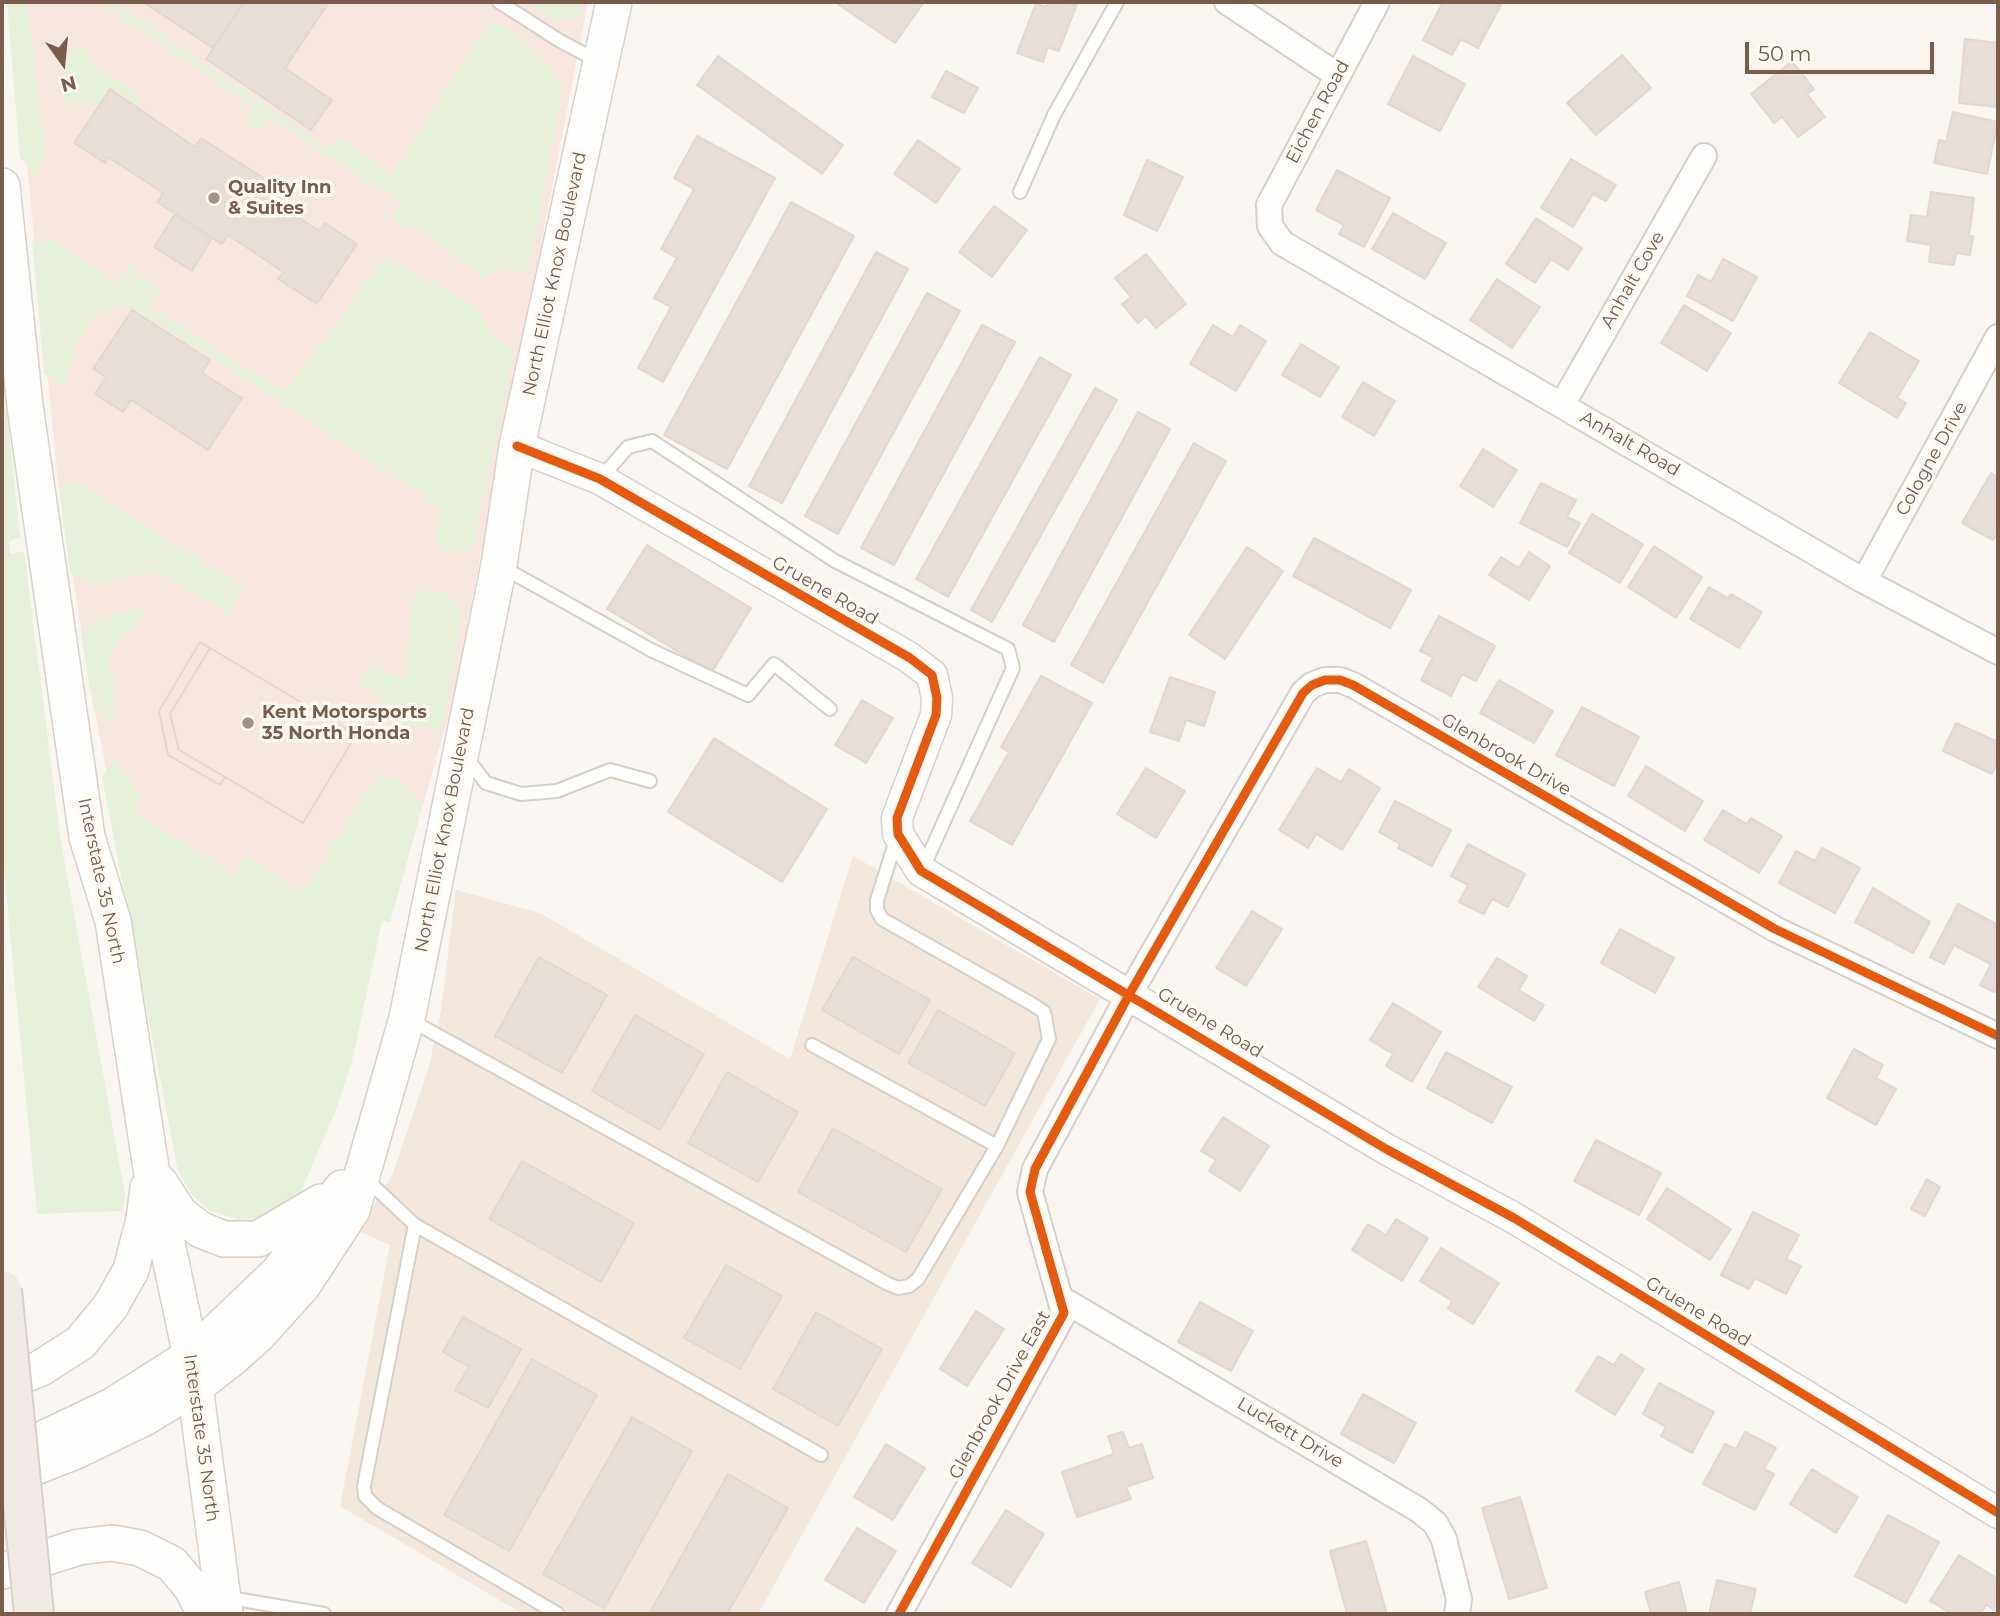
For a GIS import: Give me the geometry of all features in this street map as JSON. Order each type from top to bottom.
[{"type":"highway","points":[[2,1290],[34,1614]]},
{"type":"main road","name":"North Elliot Knox Boulevard","points":[[2,1454],[61,1431],[193,1371],[258,1335],[303,1285],[352,1210],[351,1181],[388,1092],[407,1018],[499,565],[517,446],[614,2]]},
{"type":"main road","name":"Interstate 35 North","points":[[2,186],[24,406],[87,837],[113,921],[151,1168],[193,1371],[218,1608]]},
{"type":"main road","points":[[151,1168],[180,1214],[201,1230],[224,1239],[258,1239],[292,1222],[351,1181]]},
{"type":"main road","points":[[2,1384],[41,1368],[79,1343],[110,1307],[131,1270],[144,1219],[151,1168]]},
{"type":"main road","name":"North Elliot Knox Boulevard","points":[[2,1480],[76,1451],[144,1418],[193,1371]]},
{"type":"main road","points":[[2,1571],[79,1547],[112,1543],[141,1548],[172,1564],[192,1588],[218,1608]]},
{"type":"street","points":[[1227,2],[1337,75]]},
{"type":"street","name":"Eichen Road","points":[[1270,226],[1269,205],[1377,2]]},
{"type":"street","name":"Anhalt Cove","points":[[1562,405],[1704,156]]},
{"type":"street","name":"Anhalt Road","points":[[1270,226],[1282,243],[1864,581],[1998,652]]},
{"type":"street","name":"Cologne Drive","points":[[1864,581],[1998,337]]},
{"type":"street","name":"Gruene Road","points":[[517,446],[600,479],[910,659],[932,675],[937,698],[936,715],[897,818],[898,834],[921,871],[1130,993],[1386,1149],[1514,1218],[1998,1513]]},
{"type":"street","name":"Glenbrook Drive","points":[[1130,993],[1303,693],[1325,680],[1340,680],[1775,929],[1998,1036]]},
{"type":"street","name":"Glenbrook Drive East","points":[[899,1614],[1064,1312],[1030,1192],[1031,1181],[1050,1136],[1130,993]]},
{"type":"street","name":"Luckett Drive","points":[[1060,1298],[1419,1510],[1435,1523],[1444,1539],[1459,1599],[1457,1614]]},
{"type":"lane","points":[[499,2],[560,41],[601,63]]},
{"type":"lane","points":[[1020,192],[1054,115],[1117,2]]},
{"type":"lane","points":[[600,479],[628,447],[652,441],[835,561],[1008,649],[1013,668],[921,871]]},
{"type":"lane","points":[[499,565],[651,650],[748,695],[774,664],[830,709]]},
{"type":"lane","points":[[461,751],[486,783],[521,794],[557,791],[610,770],[650,781]]},
{"type":"lane","points":[[407,1018],[898,1288],[909,1286],[918,1279],[997,1146],[1049,1039],[1044,1012],[1032,1003],[882,919],[877,910],[877,900],[898,834]]},
{"type":"lane","points":[[812,1045],[997,1146]]},
{"type":"lane","points":[[351,1181],[415,1225],[821,1455]]},
{"type":"lane","points":[[415,1225],[364,1486],[365,1496],[377,1508],[558,1614]]},
{"type":"lane","points":[[218,1608],[324,1614]]},
{"type":"shaded area","points":[[11,2],[588,2],[453,699],[390,922],[130,892],[91,692],[58,483]]},
{"type":"shaded area","points":[[853,856],[1100,999],[758,1614],[523,1614],[340,1506],[390,1245],[359,1231],[393,1173],[428,1070],[441,1011],[456,890],[540,913],[790,1059]]},
{"type":"green space","points":[[7,2],[28,2],[45,157],[37,176],[20,158]]},
{"type":"green space","points":[[99,2],[114,2],[326,147],[339,138],[389,172],[394,171],[491,20],[506,27],[520,37],[555,74],[562,92],[528,275],[504,267],[484,277],[415,228],[401,226],[392,217],[403,204],[269,118],[261,130],[253,131],[245,120],[253,106]]},
{"type":"green space","points":[[524,2],[583,2],[580,15],[557,21]]},
{"type":"green space","points":[[76,47],[89,53],[88,58],[141,98],[136,105],[110,89],[95,107],[87,103],[64,104],[62,56]]},
{"type":"green space","points":[[53,239],[117,284],[130,267],[162,290],[149,306],[285,392],[384,259],[388,258],[478,308],[489,331],[514,351],[473,547],[450,552],[439,546],[435,538],[441,512],[435,503],[136,309],[124,306],[96,314],[78,343],[62,387],[44,373],[32,240],[44,243]]},
{"type":"green space","points":[[2,361],[20,537],[9,542],[11,554],[24,551],[61,842],[125,1195],[123,1211],[37,1214],[2,848]]},
{"type":"green space","points":[[79,482],[244,588],[229,614],[156,571],[93,585],[70,572],[59,486]]},
{"type":"green space","points":[[431,589],[449,595],[457,602],[461,615],[442,730],[394,724],[392,713],[372,690],[359,687],[371,665],[398,677],[407,675],[413,604],[420,592]]},
{"type":"green space","points":[[149,607],[118,642],[109,660],[109,673],[115,682],[112,708],[115,720],[110,721],[94,710],[92,698],[99,697],[99,689],[90,690],[81,636],[98,618]]},
{"type":"green space","points":[[117,758],[142,800],[134,812],[234,874],[246,855],[296,888],[307,886],[376,777],[398,780],[422,803],[390,922],[382,921],[353,1057],[337,1108],[297,1197],[267,1216],[240,1220],[210,1211],[192,1195],[178,1171],[102,777]]},
{"type":"building","points":[[143,2],[244,2],[213,48]]},
{"type":"building","points":[[244,2],[329,2],[285,68],[332,100],[311,130],[206,59]]},
{"type":"building","points":[[835,2],[924,2],[895,43]]},
{"type":"building","points":[[1048,2],[1077,4],[1059,51],[1048,47],[1043,62],[1017,53],[1036,3],[1046,7]]},
{"type":"building","points":[[1443,2],[1495,2],[1501,5],[1478,48],[1461,39],[1452,55],[1423,40]]},
{"type":"building","points":[[1965,39],[1998,43],[1998,107],[1959,103]]},
{"type":"building","points":[[1622,55],[1651,88],[1596,135],[1567,103]]},
{"type":"building","points":[[718,56],[843,145],[822,174],[697,85]]},
{"type":"building","points":[[1413,56],[1465,84],[1440,131],[1388,104]]},
{"type":"building","points":[[1792,61],[1814,89],[1807,94],[1825,117],[1798,137],[1782,117],[1774,123],[1751,94]]},
{"type":"building","points":[[946,71],[978,88],[964,113],[932,97]]},
{"type":"building","name":"Quality Inn & Suites","points":[[110,89],[195,147],[201,138],[265,179],[257,190],[319,231],[325,223],[357,244],[317,304],[278,279],[283,272],[228,235],[222,244],[157,202],[163,193],[108,157],[105,163],[74,143]]},
{"type":"building","points":[[1953,112],[1998,122],[1987,174],[1934,163],[1939,140],[1946,142]]},
{"type":"building","points":[[697,136],[775,178],[663,382],[638,368],[671,307],[654,298],[677,258],[661,249],[694,189],[674,178]]},
{"type":"building","points":[[918,140],[960,169],[936,203],[894,174]]},
{"type":"building","points":[[1571,159],[1616,185],[1606,201],[1593,194],[1573,227],[1541,208]]},
{"type":"building","points":[[1147,160],[1183,177],[1157,231],[1124,215]]},
{"type":"building","points":[[1337,170],[1390,198],[1364,247],[1339,234],[1344,225],[1316,210]]},
{"type":"building","points":[[1931,192],[1974,198],[1969,236],[1973,236],[1970,255],[1956,253],[1954,265],[1929,262],[1931,245],[1907,241],[1911,215],[1927,217]]},
{"type":"building","points":[[791,202],[854,236],[727,469],[664,435]]},
{"type":"building","points":[[994,206],[1027,230],[992,277],[959,252]]},
{"type":"building","points":[[1393,213],[1446,243],[1425,279],[1372,249]]},
{"type":"building","points":[[175,214],[212,238],[192,271],[154,247]]},
{"type":"building","points":[[1536,218],[1582,248],[1568,270],[1551,259],[1535,283],[1506,264]]},
{"type":"building","points":[[876,252],[908,269],[782,503],[749,486]]},
{"type":"building","points":[[1146,254],[1186,304],[1156,328],[1146,316],[1138,323],[1122,304],[1131,297],[1115,278]]},
{"type":"building","points":[[1723,259],[1757,277],[1733,321],[1687,296],[1698,275],[1711,282]]},
{"type":"building","points":[[1497,279],[1540,307],[1512,348],[1470,320]]},
{"type":"building","points":[[927,293],[960,311],[838,534],[805,516]]},
{"type":"building","points":[[1684,305],[1731,333],[1707,371],[1661,343]]},
{"type":"building","points":[[132,310],[210,360],[202,373],[242,398],[208,450],[131,400],[123,412],[95,394],[106,377],[93,369]]},
{"type":"building","points":[[982,325],[1015,342],[894,565],[861,548]]},
{"type":"building","points":[[1213,325],[1233,337],[1240,325],[1266,341],[1236,391],[1190,364]]},
{"type":"building","points":[[1870,332],[1919,361],[1897,398],[1906,403],[1897,418],[1839,383]]},
{"type":"building","points":[[1301,344],[1339,367],[1320,397],[1282,375]]},
{"type":"building","points":[[1040,357],[1071,375],[948,597],[916,579]]},
{"type":"building","points":[[1363,382],[1395,401],[1374,436],[1342,417]]},
{"type":"building","points":[[1095,388],[1117,400],[992,622],[971,610]]},
{"type":"building","points":[[1138,412],[1170,429],[1054,642],[1023,625]]},
{"type":"building","points":[[1194,443],[1226,461],[1103,683],[1071,665]]},
{"type":"building","points":[[1483,449],[1517,470],[1493,507],[1460,486]]},
{"type":"building","points":[[1991,473],[1998,477],[1998,531],[1993,540],[1962,523]]},
{"type":"building","points":[[1541,483],[1576,500],[1567,517],[1580,523],[1567,547],[1520,523]]},
{"type":"building","points":[[1592,514],[1643,544],[1620,583],[1569,553]]},
{"type":"building","points":[[1314,538],[1411,590],[1390,628],[1293,576]]},
{"type":"building","points":[[647,545],[751,608],[712,672],[607,609]]},
{"type":"building","points":[[1654,546],[1702,577],[1676,618],[1628,587]]},
{"type":"building","points":[[1247,547],[1283,571],[1225,659],[1189,635]]},
{"type":"building","points":[[1529,552],[1550,566],[1529,600],[1489,575],[1501,557],[1519,568]]},
{"type":"building","points":[[1709,587],[1728,598],[1731,594],[1762,612],[1739,648],[1690,619]]},
{"type":"building","points":[[1439,616],[1495,646],[1476,681],[1462,674],[1451,696],[1421,680],[1433,657],[1420,651]]},
{"type":"building","name":"Kent Motorsports 35 North Honda","points":[[200,642],[356,735],[303,823],[225,777],[220,785],[168,755],[159,711]]},
{"type":"building","points":[[200,642],[210,648],[170,714],[179,750],[225,777],[220,785],[168,755],[159,711]]},
{"type":"building","name":"Kent Motorsports 35 North Honda","points":[[210,648],[356,735],[303,823],[179,750],[170,714]]},
{"type":"building","points":[[1041,676],[1092,703],[1012,845],[970,821],[1009,752],[1001,747]]},
{"type":"building","points":[[1170,677],[1215,692],[1204,726],[1186,720],[1179,741],[1150,732]]},
{"type":"building","points":[[1499,680],[1553,711],[1534,743],[1480,713]]},
{"type":"building","points":[[862,700],[893,718],[866,763],[835,745]]},
{"type":"building","points":[[1582,707],[1639,737],[1614,786],[1556,755]]},
{"type":"building","points":[[1956,723],[1998,742],[1998,760],[1992,774],[1943,751]]},
{"type":"building","points":[[714,738],[827,809],[782,882],[668,812]]},
{"type":"building","points":[[1646,766],[1703,801],[1685,831],[1628,796]]},
{"type":"building","points":[[1146,768],[1185,791],[1156,838],[1117,814]]},
{"type":"building","points":[[1317,768],[1341,782],[1349,769],[1380,788],[1342,850],[1316,834],[1308,848],[1279,830]]},
{"type":"building","points":[[1395,801],[1451,830],[1432,866],[1398,848],[1400,844],[1379,832]]},
{"type":"building","points":[[1723,810],[1747,824],[1751,818],[1782,836],[1759,873],[1704,840]]},
{"type":"building","points":[[1468,844],[1525,874],[1508,907],[1492,899],[1484,914],[1459,902],[1468,885],[1451,876]]},
{"type":"building","points":[[1822,848],[1860,868],[1835,913],[1779,883],[1796,851],[1815,861]]},
{"type":"building","points":[[1873,888],[1930,922],[1913,953],[1855,922]]},
{"type":"building","points":[[1958,904],[1998,925],[1998,984],[1994,992],[1980,985],[1991,964],[1954,945],[1944,964],[1930,957]]},
{"type":"building","points":[[1252,911],[1282,929],[1246,986],[1216,968]]},
{"type":"building","points":[[1620,929],[1674,958],[1655,993],[1601,963]]},
{"type":"building","points":[[539,957],[607,995],[562,1073],[495,1036]]},
{"type":"building","points":[[853,957],[930,1000],[899,1054],[822,1010]]},
{"type":"building","points":[[1497,958],[1527,976],[1519,990],[1544,1005],[1534,1021],[1478,987]]},
{"type":"building","points":[[1393,1003],[1441,1032],[1412,1082],[1386,1066],[1393,1054],[1370,1040]]},
{"type":"building","points":[[938,1010],[1015,1053],[985,1106],[908,1063]]},
{"type":"building","points":[[635,1015],[704,1054],[660,1130],[592,1091]]},
{"type":"building","points":[[1854,1049],[1883,1065],[1876,1078],[1896,1089],[1876,1125],[1827,1098]]},
{"type":"building","points":[[1446,1052],[1512,1087],[1492,1123],[1427,1088]]},
{"type":"building","points":[[727,1072],[798,1112],[758,1182],[688,1143]]},
{"type":"building","points":[[1223,1117],[1269,1146],[1240,1191],[1209,1171],[1216,1160],[1201,1151]]},
{"type":"building","points":[[833,1128],[942,1189],[906,1252],[798,1192]]},
{"type":"building","points":[[1596,1140],[1661,1173],[1639,1215],[1574,1181]]},
{"type":"building","points":[[522,1161],[634,1223],[601,1282],[489,1219]]},
{"type":"building","points":[[1927,1179],[1940,1187],[1925,1216],[1911,1209]]},
{"type":"building","points":[[1667,1188],[1731,1229],[1710,1260],[1647,1219]]},
{"type":"building","points":[[1753,1212],[1799,1235],[1786,1259],[1801,1266],[1786,1294],[1755,1278],[1749,1289],[1721,1275]]},
{"type":"building","points":[[1396,1219],[1428,1238],[1402,1281],[1352,1250],[1368,1224],[1386,1235]]},
{"type":"building","points":[[1441,1248],[1499,1283],[1473,1324],[1448,1309],[1452,1301],[1420,1281]]},
{"type":"building","points":[[726,1265],[782,1296],[740,1369],[684,1338]]},
{"type":"building","points":[[1200,1302],[1253,1331],[1231,1371],[1178,1342]]},
{"type":"building","points":[[976,1311],[1004,1329],[967,1386],[940,1369]]},
{"type":"building","points":[[816,1312],[882,1349],[838,1426],[773,1389]]},
{"type":"building","points":[[463,1317],[521,1349],[488,1408],[455,1390],[469,1367],[443,1352]]},
{"type":"building","points":[[1621,1354],[1644,1369],[1615,1415],[1576,1391],[1598,1356],[1614,1365]]},
{"type":"building","points":[[532,1359],[597,1395],[509,1551],[444,1515]]},
{"type":"building","points":[[1659,1383],[1714,1412],[1692,1453],[1661,1436],[1666,1427],[1643,1414]]},
{"type":"building","points":[[1363,1394],[1416,1423],[1394,1463],[1341,1434]]},
{"type":"building","points":[[632,1417],[692,1451],[604,1608],[543,1574]]},
{"type":"building","points":[[1123,1432],[1129,1448],[1142,1444],[1153,1478],[1126,1487],[1131,1499],[1077,1517],[1062,1472],[1114,1454],[1108,1436]]},
{"type":"building","points":[[1745,1432],[1776,1448],[1764,1469],[1774,1474],[1755,1510],[1703,1484],[1725,1444],[1736,1449]]},
{"type":"building","points":[[886,1444],[925,1468],[893,1520],[854,1497]]},
{"type":"building","points":[[1812,1469],[1858,1497],[1836,1533],[1790,1504]]},
{"type":"building","points":[[728,1474],[788,1508],[727,1614],[649,1614]]},
{"type":"building","points":[[1520,1497],[1547,1588],[1509,1599],[1482,1508]]},
{"type":"building","points":[[1006,1510],[1044,1534],[1011,1587],[972,1563]]},
{"type":"building","points":[[1888,1515],[1939,1542],[1906,1603],[1855,1576]]},
{"type":"building","points":[[857,1528],[896,1551],[864,1603],[825,1580]]},
{"type":"building","points":[[1366,1541],[1387,1614],[1347,1614],[1330,1551]]},
{"type":"building","points":[[1959,1555],[1998,1579],[1998,1612],[1986,1605],[1980,1614],[1952,1614],[1930,1601]]},
{"type":"building","points":[[1717,1580],[1756,1589],[1750,1614],[1709,1614]]},
{"type":"building","points":[[1679,1582],[1687,1614],[1651,1614],[1645,1592]]},
{"type":"cycle path","points":[[517,446],[600,479],[910,658],[932,675],[937,698],[936,715],[897,818],[898,834],[921,871],[1386,1149],[1514,1218],[1998,1513]]},
{"type":"cycle path","points":[[899,1614],[1064,1313],[1030,1192],[1035,1169],[1130,993],[1303,693],[1312,685],[1325,680],[1340,680],[1353,685],[1775,929],[1998,1036]]},
{"type":"place","name":"Quality Inn & Suites","points":[[214,198]]},
{"type":"place","name":"Kent Motorsports 35 North Honda","points":[[248,723]]}]
